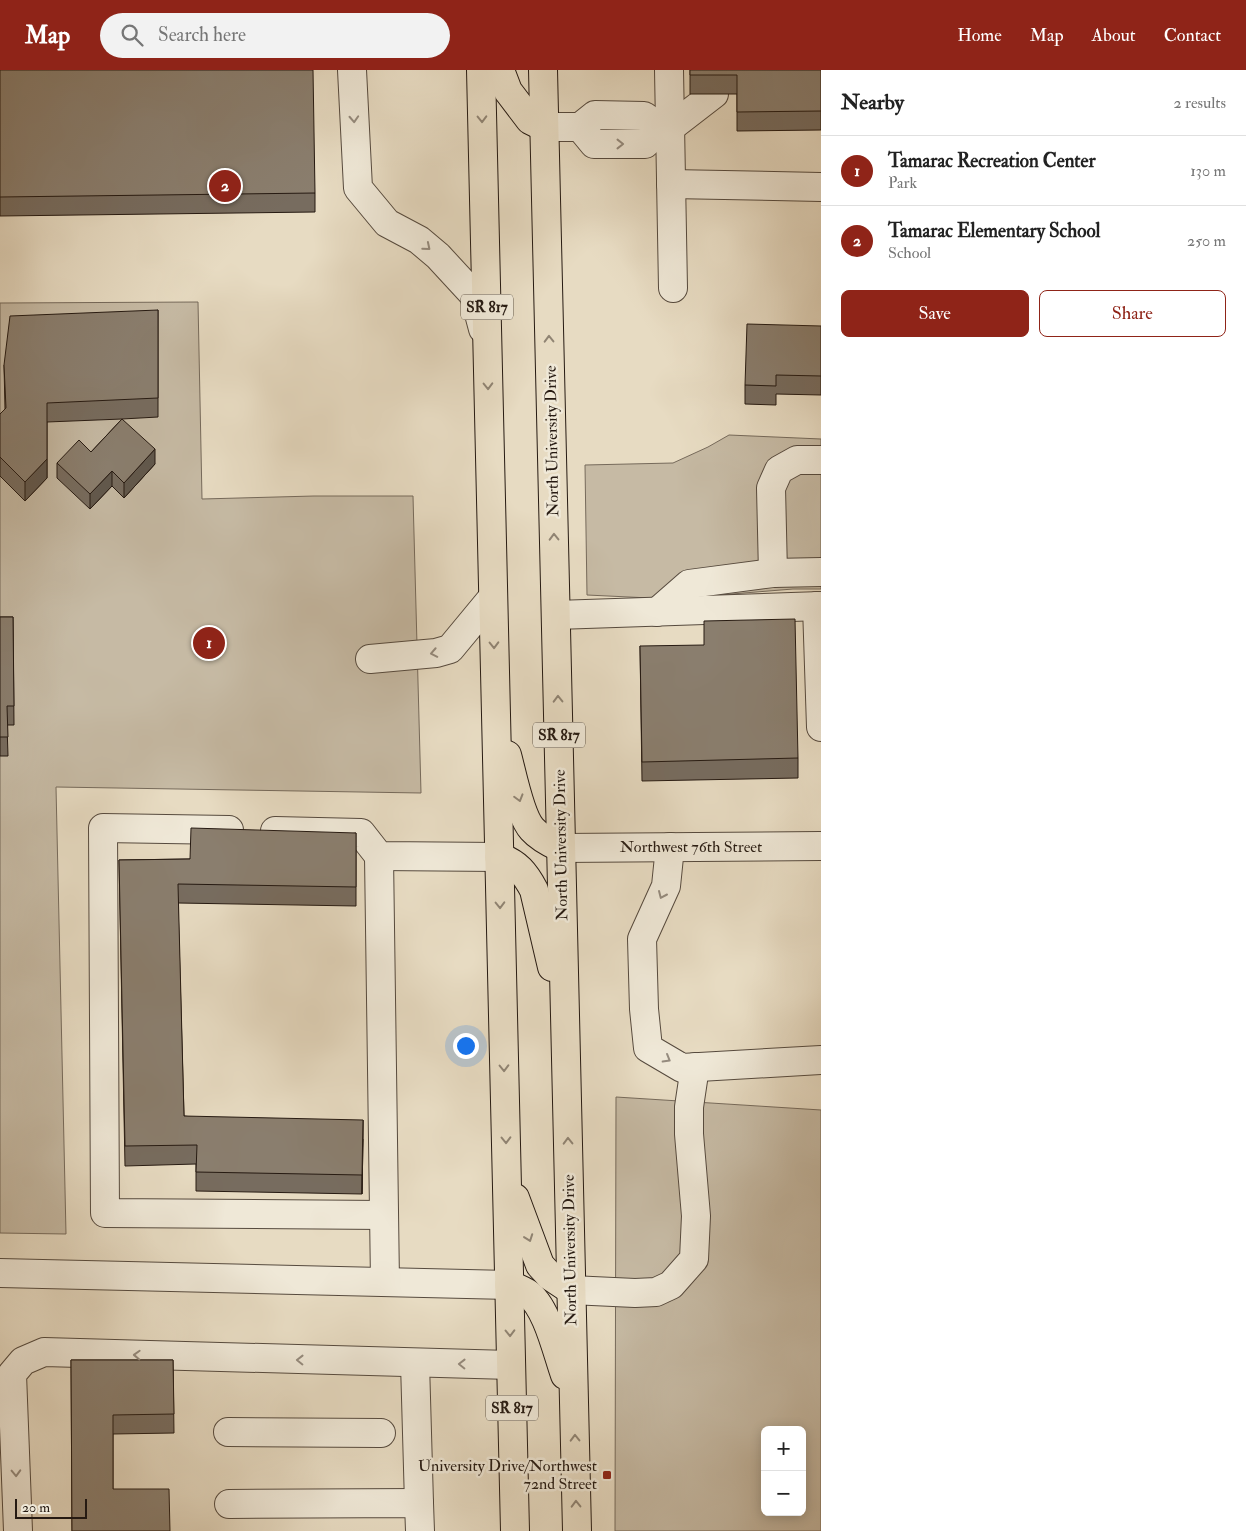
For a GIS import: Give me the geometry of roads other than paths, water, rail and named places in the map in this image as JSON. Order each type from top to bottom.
[{"type":"main road","name":"SR 817","points":[[481,70],[515,1531]]},
{"type":"main road","points":[[500,70],[508,91],[530,120],[544,127]]},
{"type":"main road","name":"North University Drive","points":[[543,70],[577,1531]]},
{"type":"main road","points":[[496,717],[524,814],[530,828],[543,839],[561,848]]},
{"type":"main road","points":[[499,856],[520,868],[534,890],[565,1029]]},
{"type":"main road","points":[[507,1175],[540,1264],[550,1276],[571,1290]]},
{"type":"main road","points":[[509,1284],[528,1294],[536,1302],[544,1315],[574,1400]]},
{"type":"street","points":[[352,70],[358,188],[387,223],[426,245],[474,295],[488,345]]},
{"type":"street","points":[[669,70],[665,128],[671,184],[673,288]]},
{"type":"street","points":[[665,128],[714,94]]},
{"type":"street","points":[[544,127],[580,127],[595,115],[605,115],[644,116],[665,128]]},
{"type":"street","points":[[671,184],[821,186]]},
{"type":"street","points":[[773,572],[771,488],[779,470],[797,460],[821,460]]},
{"type":"street","points":[[657,612],[689,584],[773,572],[821,572]]},
{"type":"street","points":[[370,658],[436,653],[450,648],[493,597]]},
{"type":"street","points":[[556,615],[819,606],[821,727]]},
{"type":"street","points":[[384,1214],[105,1212],[103,828],[361,833],[379,856],[385,1282]]},
{"type":"street","name":"Northwest 76th Street","points":[[561,848],[821,846]]},
{"type":"street","points":[[670,847],[666,886],[642,939],[644,1008],[648,1048],[682,1068],[821,1060]]},
{"type":"street","points":[[379,856],[499,856]]},
{"type":"street","points":[[571,1290],[656,1292],[672,1284],[694,1259],[696,1216],[689,1134],[689,1107],[694,1067]]},
{"type":"street","points":[[0,1273],[509,1284]]},
{"type":"street","points":[[18,1531],[12,1374],[23,1360],[44,1352],[511,1365]]},
{"type":"street","points":[[414,1363],[420,1531]]},
{"type":"street","points":[[228,1432],[381,1432]]},
{"type":"street","points":[[230,1504],[418,1503]]},
{"type":"place","name":"Tamarac Elementary School","points":[[225,186]]},
{"type":"place","name":"Tamarac Recreation Center","points":[[209,643]]},
{"type":"place","name":"University Drive/Northwest 72nd Street","points":[[607,1475]]}]
